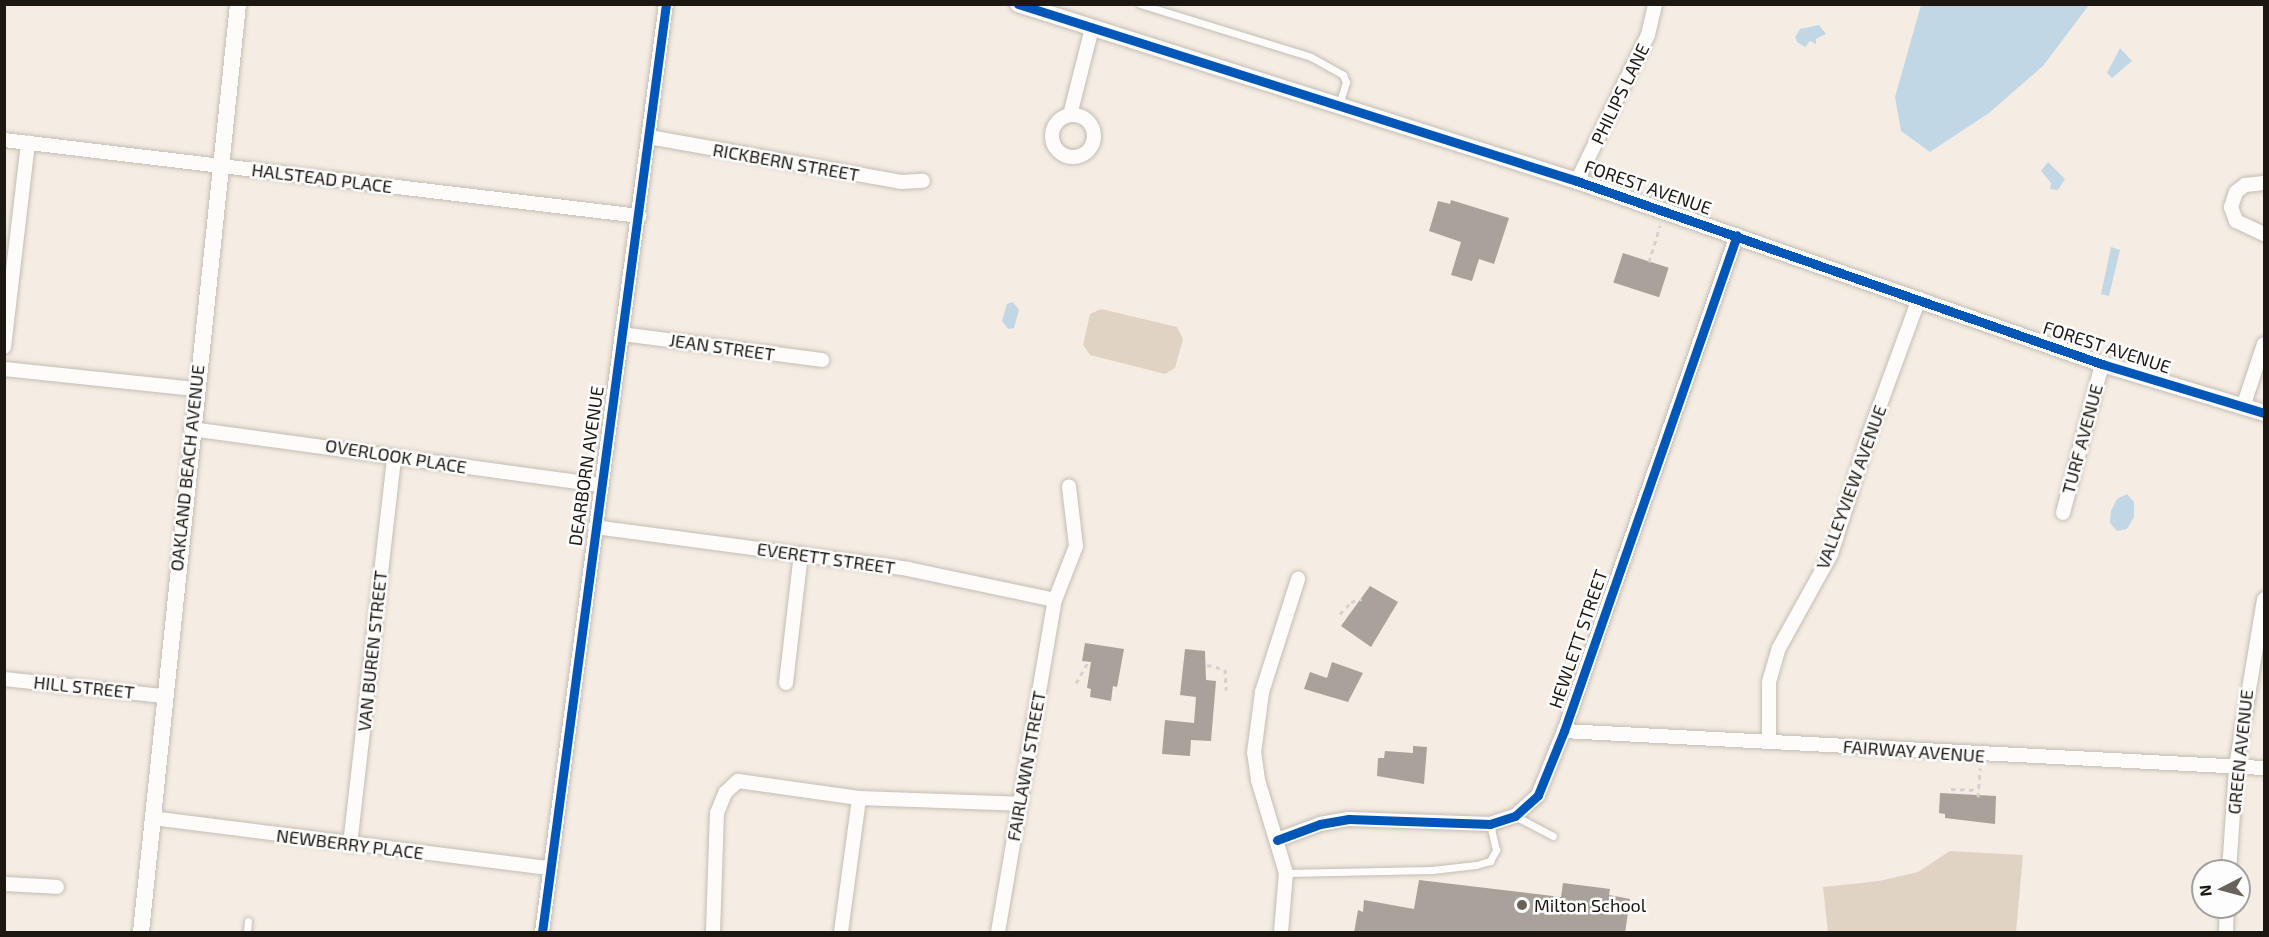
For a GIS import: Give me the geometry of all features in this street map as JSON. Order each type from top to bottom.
[{"type":"street","name":"OAKLAND BEACH AVENUE","points":[[141,933],[218,165],[238,4]]},
{"type":"street","name":"DEARBORN AVENUE","points":[[542,933],[548,868],[639,216],[666,4]]},
{"type":"street","name":"PHILIPS LANE","points":[[1577,180],[1648,35],[1655,4]]},
{"type":"street","name":"FOREST AVENUE","points":[[1027,6],[1577,180],[2102,364],[2265,413]]},
{"type":"street","points":[[1070,115],[1092,28]]},
{"type":"street","name":"RICKBERN STREET","points":[[649,137],[901,183],[923,181]]},
{"type":"street","name":"HALSTEAD PLACE","points":[[4,140],[639,216]]},
{"type":"street","points":[[4,347],[28,142]]},
{"type":"street","points":[[2265,183],[2246,185],[2236,192],[2231,207],[2236,221],[2265,234]]},
{"type":"street","name":"HEWLETT STREET","points":[[1277,840],[1320,824],[1349,819],[1491,824],[1515,816],[1538,795],[1564,730],[1737,235]]},
{"type":"street","name":"VALLEYVIEW AVENUE","points":[[1769,742],[1768,682],[1779,648],[1831,554],[1918,299]]},
{"type":"street","name":"JEAN STREET","points":[[622,334],[822,360]]},
{"type":"street","points":[[2243,407],[2265,344]]},
{"type":"street","name":"TURF AVENUE","points":[[2063,513],[2102,364]]},
{"type":"street","points":[[4,369],[195,389]]},
{"type":"street","name":"OVERLOOK PLACE","points":[[191,429],[600,485]]},
{"type":"street","name":"VAN BUREN STREET","points":[[350,845],[394,457]]},
{"type":"street","name":"FAIRLAWN STREET","points":[[998,933],[1055,600],[1076,546],[1069,486]]},
{"type":"street","name":"EVERETT STREET","points":[[595,527],[908,569],[1055,600]]},
{"type":"street","points":[[786,683],[801,554]]},
{"type":"street","points":[[1281,933],[1286,873],[1258,780],[1255,733],[1262,692],[1298,579]]},
{"type":"street","name":"GREEN AVENUE","points":[[2230,859],[2236,767],[2265,599]]},
{"type":"street","name":"HILL STREET","points":[[4,679],[164,696]]},
{"type":"street","name":"FAIRWAY AVENUE","points":[[1564,730],[1981,755],[2265,768]]},
{"type":"street","points":[[713,933],[720,802],[738,781],[859,798],[1019,804]]},
{"type":"street","points":[[841,933],[859,798]]},
{"type":"street","name":"NEWBERRY PLACE","points":[[152,818],[350,845],[548,868]]},
{"type":"street","points":[[4,884],[57,887]]},
{"type":"lane","points":[[1140,4],[1311,57],[1342,75],[1346,82],[1339,105]]},
{"type":"lane","points":[[1515,816],[1553,836]]},
{"type":"lane","points":[[1286,873],[1432,870],[1476,865],[1490,861],[1496,850],[1491,824]]},
{"type":"lane","points":[[247,933],[248,921]]},
{"type":"path","points":[[1649,262],[1665,210]]},
{"type":"path","points":[[1340,614],[1351,602],[1362,599]]},
{"type":"path","points":[[1076,683],[1088,662]]},
{"type":"path","points":[[1207,665],[1225,669],[1226,690]]},
{"type":"path","points":[[1978,797],[1981,755]]},
{"type":"path","points":[[1951,789],[1978,790]]},
{"type":"shaded area","points":[[1101,309],[1177,327],[1183,339],[1175,368],[1165,374],[1090,355],[1083,345],[1090,314]]},
{"type":"shaded area","points":[[1950,851],[2023,855],[2016,932],[1828,932],[1823,887],[1879,881],[1918,872]]},
{"type":"water","points":[[1921,4],[2089,5],[2043,66],[1989,113],[1930,152],[1901,131],[1895,97]]},
{"type":"water","points":[[1819,25],[1826,34],[1816,39],[1816,44],[1810,41],[1805,47],[1797,42],[1795,37],[1800,29]]},
{"type":"water","points":[[2120,48],[2132,61],[2112,78],[2107,73]]},
{"type":"water","points":[[2048,162],[2065,179],[2058,190],[2050,189],[2051,183],[2041,171]]},
{"type":"water","points":[[2111,247],[2120,250],[2109,296],[2101,294]]},
{"type":"water","points":[[1013,302],[1019,310],[1014,328],[1008,329],[1002,321],[1007,304]]},
{"type":"water","points":[[2127,494],[2134,502],[2134,517],[2127,529],[2117,531],[2110,523],[2111,511],[2117,499]]},
{"type":"building","points":[[1451,200],[1509,218],[1494,264],[1479,259],[1472,281],[1451,275],[1461,242],[1429,231],[1438,201],[1450,204]]},
{"type":"building","points":[[1623,253],[1669,268],[1659,297],[1613,282]]},
{"type":"building","points":[[1370,586],[1398,602],[1371,647],[1341,626]]},
{"type":"building","points":[[1085,643],[1124,649],[1117,687],[1113,686],[1111,701],[1090,697],[1091,689],[1087,688],[1091,662],[1082,661]]},
{"type":"building","points":[[1185,649],[1205,651],[1206,680],[1216,681],[1211,741],[1191,740],[1190,756],[1162,754],[1165,720],[1194,723],[1196,697],[1180,695]]},
{"type":"building","points":[[1332,662],[1363,673],[1348,702],[1304,689],[1310,672],[1327,678]]},
{"type":"building","points":[[1413,746],[1427,747],[1424,784],[1377,776],[1378,758],[1384,758],[1385,751],[1413,753]]},
{"type":"building","points":[[1940,793],[1996,796],[1995,824],[1945,818],[1945,814],[1939,813]]},
{"type":"building","name":"Milton School","points":[[1419,880],[1561,897],[1563,883],[1610,889],[1609,895],[1630,899],[1625,933],[1354,933],[1358,910],[1363,912],[1364,900],[1414,909]]},
{"type":"cycle path","points":[[542,932],[666,4]]},
{"type":"cycle path","points":[[1018,4],[1577,181],[2102,364],[2264,413]]},
{"type":"cycle path","points":[[1277,840],[1320,824],[1349,819],[1490,824],[1515,816],[1538,795],[1564,731],[1737,235]]},
{"type":"place","name":"Milton School","points":[[1522,905]]}]
